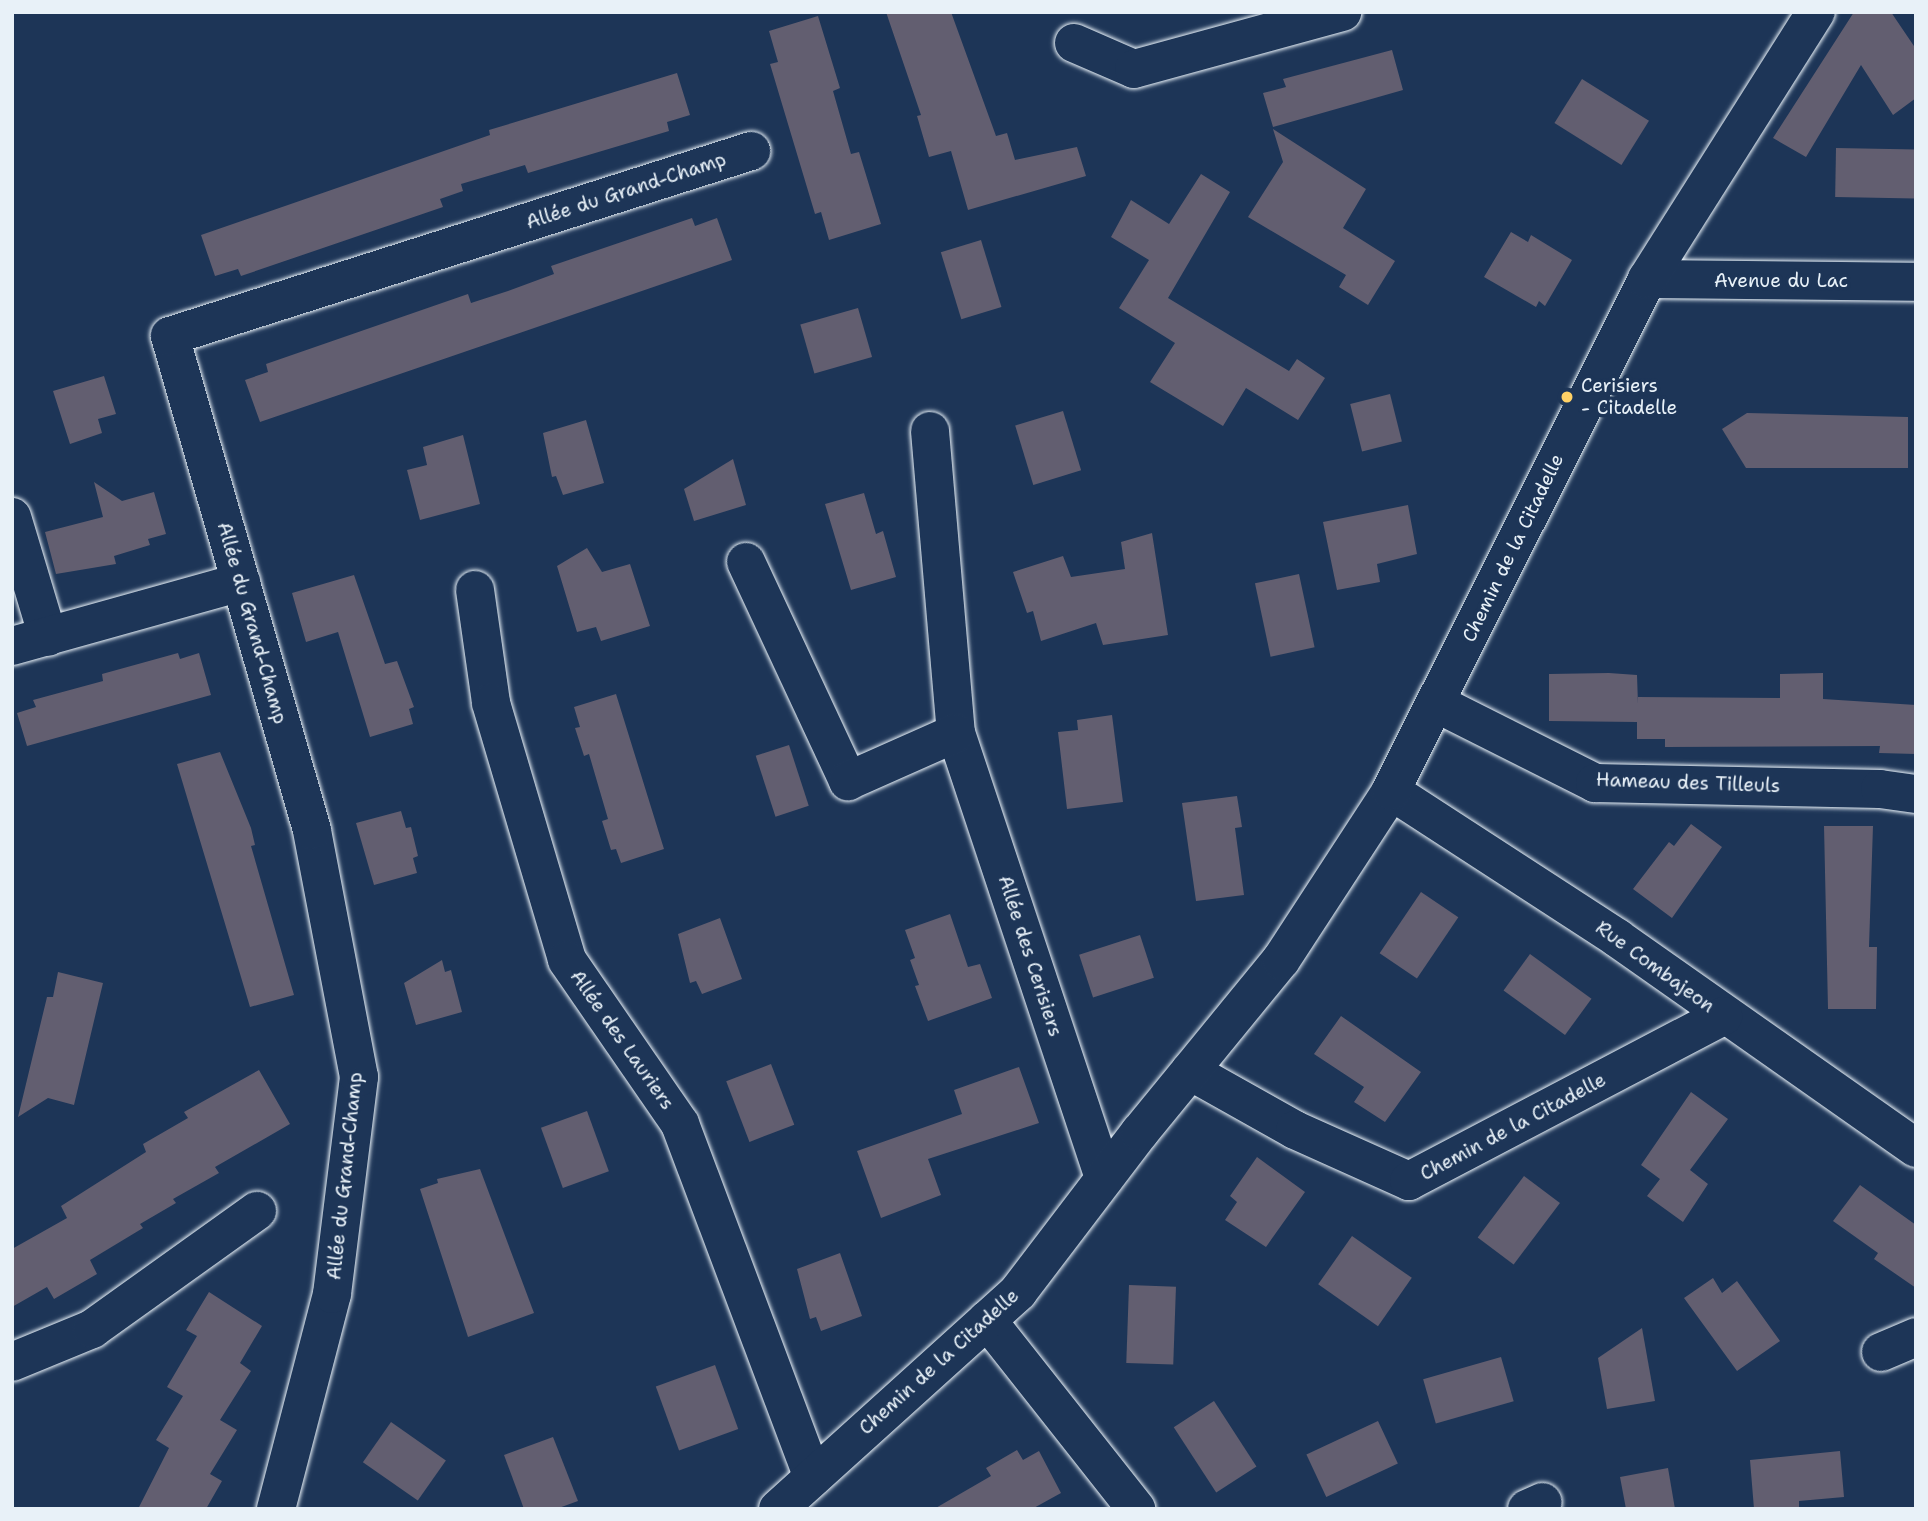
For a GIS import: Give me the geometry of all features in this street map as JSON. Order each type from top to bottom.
[{"type":"street","points":[[1074,43],[1134,69],[1342,12]]},
{"type":"street","name":"Chemin de la Citadelle","points":[[778,1509],[1018,1292],[1104,1178],[1281,960],[1391,791],[1647,279],[1816,12]]},
{"type":"street","name":"Allée du Grand-Champ","points":[[276,1509],[332,1294],[359,1077],[312,831],[170,336],[751,151]]},
{"type":"street","name":"Avenue du Lac","points":[[1647,279],[1916,282]]},
{"type":"street","name":"Allée des Cerisiers","points":[[930,431],[956,733],[1104,1178]]},
{"type":"street","points":[[12,517],[30,641],[240,582]]},
{"type":"street","points":[[746,562],[848,781],[956,733]]},
{"type":"street","name":"Allée des Lauriers","points":[[475,590],[491,703],[567,960],[680,1124],[813,1477]]},
{"type":"street","name":"Hameau des Tilleuls","points":[[1436,702],[1595,783],[1880,789],[1916,794]]},
{"type":"street","name":"Rue Combajeon","points":[[1391,791],[1616,938],[1723,1016],[1916,1148]]},
{"type":"street","name":"Chemin de la Citadelle","points":[[1190,1071],[1295,1130],[1409,1181],[1723,1016]]},
{"type":"street","points":[[12,1362],[92,1329],[257,1211]]},
{"type":"street","points":[[987,1320],[1136,1509]]},
{"type":"street","points":[[1881,1352],[1916,1336]]},
{"type":"building","points":[[886,12],[951,12],[996,136],[1007,133],[1015,160],[1077,147],[1086,176],[968,210],[951,151],[929,157],[917,116],[921,115]]},
{"type":"building","points":[[1854,12],[1891,12],[1916,49],[1916,98],[1893,115],[1861,65],[1806,157],[1773,138]]},
{"type":"building","points":[[818,16],[840,88],[833,91],[851,154],[859,152],[881,224],[829,240],[821,212],[815,214],[770,64],[778,62],[769,31]]},
{"type":"building","points":[[1392,50],[1403,90],[1273,127],[1263,93],[1286,87],[1283,79]]},
{"type":"building","points":[[677,73],[690,115],[667,122],[669,131],[528,173],[525,165],[461,184],[463,191],[440,199],[443,207],[241,276],[238,269],[215,276],[201,235],[490,135],[489,130]]},
{"type":"building","points":[[1582,79],[1649,121],[1621,165],[1554,123]]},
{"type":"building","points":[[1273,129],[1366,189],[1343,228],[1395,261],[1368,305],[1339,287],[1346,275],[1248,217],[1283,162]]},
{"type":"building","points":[[1836,148],[1916,149],[1915,198],[1835,197]]},
{"type":"building","points":[[1201,174],[1230,192],[1168,298],[1289,371],[1297,359],[1325,378],[1298,420],[1246,388],[1223,426],[1150,382],[1175,343],[1119,308],[1149,260],[1111,237],[1131,200],[1169,224]]},
{"type":"building","points":[[692,218],[695,226],[717,218],[732,260],[260,422],[245,380],[268,372],[266,364],[468,294],[471,303],[508,291],[554,274],[551,266]]},
{"type":"building","points":[[1511,232],[1528,242],[1531,235],[1572,260],[1545,306],[1539,301],[1536,307],[1484,277]]},
{"type":"building","points":[[981,240],[1001,307],[961,319],[941,252]]},
{"type":"building","points":[[858,308],[872,357],[814,374],[800,325]]},
{"type":"building","points":[[104,376],[116,414],[98,419],[102,433],[70,444],[53,391]]},
{"type":"building","points":[[1390,394],[1402,442],[1362,451],[1350,404]]},
{"type":"building","points":[[1063,411],[1081,470],[1033,485],[1015,426]]},
{"type":"building","points":[[1747,413],[1908,417],[1908,468],[1746,468],[1722,429]]},
{"type":"building","points":[[586,420],[604,483],[563,495],[556,476],[552,477],[543,433]]},
{"type":"building","points":[[463,435],[480,504],[420,520],[407,470],[427,465],[423,447]]},
{"type":"building","points":[[733,459],[746,505],[694,521],[684,489]]},
{"type":"building","points":[[94,482],[122,501],[154,492],[166,534],[148,539],[150,545],[114,556],[116,564],[56,574],[45,532],[103,517]]},
{"type":"building","points":[[864,493],[876,534],[883,531],[896,577],[851,590],[825,504]]},
{"type":"building","points":[[1408,505],[1417,554],[1377,564],[1380,582],[1337,590],[1323,522]]},
{"type":"building","points":[[1152,533],[1168,635],[1103,645],[1096,623],[1041,641],[1033,611],[1027,613],[1013,572],[1063,556],[1071,577],[1125,569],[1121,542]]},
{"type":"building","points":[[587,548],[602,572],[630,564],[650,626],[601,641],[596,627],[577,632],[557,566]]},
{"type":"building","points":[[1299,574],[1315,647],[1271,657],[1255,583]]},
{"type":"building","points":[[354,575],[385,664],[397,661],[414,707],[409,709],[413,724],[370,737],[338,632],[306,642],[292,593]]},
{"type":"building","points":[[178,653],[180,659],[199,653],[211,695],[27,746],[17,713],[36,707],[33,700],[103,681],[102,674]]},
{"type":"building","points":[[1823,673],[1823,699],[1916,705],[1916,754],[1879,753],[1880,746],[1665,747],[1665,739],[1637,739],[1637,722],[1549,721],[1549,674],[1637,675],[1638,704],[1638,697],[1780,698],[1780,674]]},
{"type":"building","points":[[616,694],[664,849],[621,863],[616,849],[611,850],[602,821],[608,819],[589,754],[584,756],[575,728],[580,727],[574,707]]},
{"type":"building","points":[[1112,715],[1123,802],[1067,809],[1058,732],[1078,730],[1077,720]]},
{"type":"building","points":[[789,745],[809,806],[775,817],[756,756]]},
{"type":"building","points":[[220,752],[251,828],[255,845],[251,846],[294,995],[250,1007],[177,764]]},
{"type":"building","points":[[1237,796],[1242,827],[1235,828],[1244,895],[1196,901],[1182,803]]},
{"type":"building","points":[[401,811],[406,828],[411,827],[418,856],[413,858],[417,873],[374,885],[356,823]]},
{"type":"building","points":[[1691,824],[1722,847],[1672,918],[1633,889],[1669,842],[1674,846]]},
{"type":"building","points":[[1824,826],[1873,826],[1869,947],[1877,947],[1876,1009],[1828,1009]]},
{"type":"building","points":[[1421,892],[1458,917],[1417,979],[1380,953]]},
{"type":"building","points":[[950,914],[968,967],[980,964],[992,998],[928,1021],[915,986],[919,985],[910,960],[915,958],[905,930]]},
{"type":"building","points":[[720,918],[742,979],[702,994],[696,981],[690,983],[678,934]]},
{"type":"building","points":[[1140,935],[1154,978],[1093,998],[1079,955]]},
{"type":"building","points":[[1530,954],[1591,999],[1565,1035],[1504,990]]},
{"type":"building","points":[[442,960],[445,972],[451,970],[462,1012],[416,1025],[404,983]]},
{"type":"building","points":[[58,972],[103,983],[74,1105],[48,1098],[18,1117],[47,997],[53,997]]},
{"type":"building","points":[[1341,1016],[1421,1072],[1385,1122],[1354,1102],[1364,1087],[1314,1054]]},
{"type":"building","points":[[771,1064],[794,1125],[749,1142],[726,1081]]},
{"type":"building","points":[[1019,1067],[1039,1123],[928,1159],[941,1195],[881,1218],[857,1151],[962,1114],[954,1090]]},
{"type":"building","points":[[259,1070],[290,1124],[215,1167],[219,1173],[173,1199],[176,1203],[140,1224],[143,1228],[90,1260],[97,1274],[54,1299],[47,1287],[12,1307],[12,1249],[67,1218],[61,1206],[146,1152],[143,1144],[188,1118],[184,1112]]},
{"type":"building","points":[[1691,1092],[1728,1119],[1690,1170],[1708,1184],[1683,1222],[1647,1196],[1660,1179],[1641,1165]]},
{"type":"building","points":[[587,1111],[609,1171],[563,1188],[541,1128]]},
{"type":"building","points":[[1257,1157],[1305,1192],[1266,1247],[1225,1220],[1237,1202],[1230,1196]]},
{"type":"building","points":[[480,1169],[534,1313],[468,1337],[420,1189],[438,1183],[437,1179]]},
{"type":"building","points":[[1524,1176],[1560,1203],[1514,1265],[1478,1237]]},
{"type":"building","points":[[1860,1185],[1916,1225],[1916,1288],[1874,1259],[1878,1253],[1833,1221]]},
{"type":"building","points":[[1352,1236],[1412,1278],[1378,1326],[1318,1284]]},
{"type":"building","points":[[840,1253],[862,1316],[821,1331],[816,1317],[810,1319],[797,1269]]},
{"type":"building","points":[[1713,1278],[1722,1293],[1737,1281],[1780,1341],[1737,1371],[1684,1298]]},
{"type":"building","points":[[1129,1285],[1176,1287],[1173,1365],[1126,1363]]},
{"type":"building","points":[[209,1292],[262,1326],[240,1363],[251,1371],[220,1420],[237,1430],[210,1474],[222,1481],[206,1509],[138,1509],[169,1448],[156,1440],[183,1396],[167,1387],[197,1336],[186,1330]]},
{"type":"building","points":[[1642,1328],[1655,1401],[1607,1409],[1598,1358]]},
{"type":"building","points":[[1501,1357],[1514,1401],[1436,1424],[1423,1379]]},
{"type":"building","points":[[715,1365],[738,1429],[679,1450],[656,1387]]},
{"type":"building","points":[[1214,1401],[1256,1466],[1216,1493],[1174,1427]]},
{"type":"building","points":[[1378,1421],[1398,1464],[1326,1497],[1306,1454]]},
{"type":"building","points":[[391,1422],[446,1460],[418,1501],[363,1462]]},
{"type":"building","points":[[553,1437],[578,1501],[556,1509],[524,1509],[504,1455]]},
{"type":"building","points":[[1017,1450],[1023,1460],[1039,1451],[1061,1493],[1032,1509],[934,1509],[991,1476],[986,1468]]},
{"type":"building","points":[[1840,1451],[1844,1497],[1799,1501],[1799,1509],[1754,1509],[1750,1460]]},
{"type":"building","points":[[1668,1468],[1675,1509],[1626,1509],[1620,1477]]},
{"type":"place","name":"Cerisiers - Citadelle","points":[[1567,397]]}]
